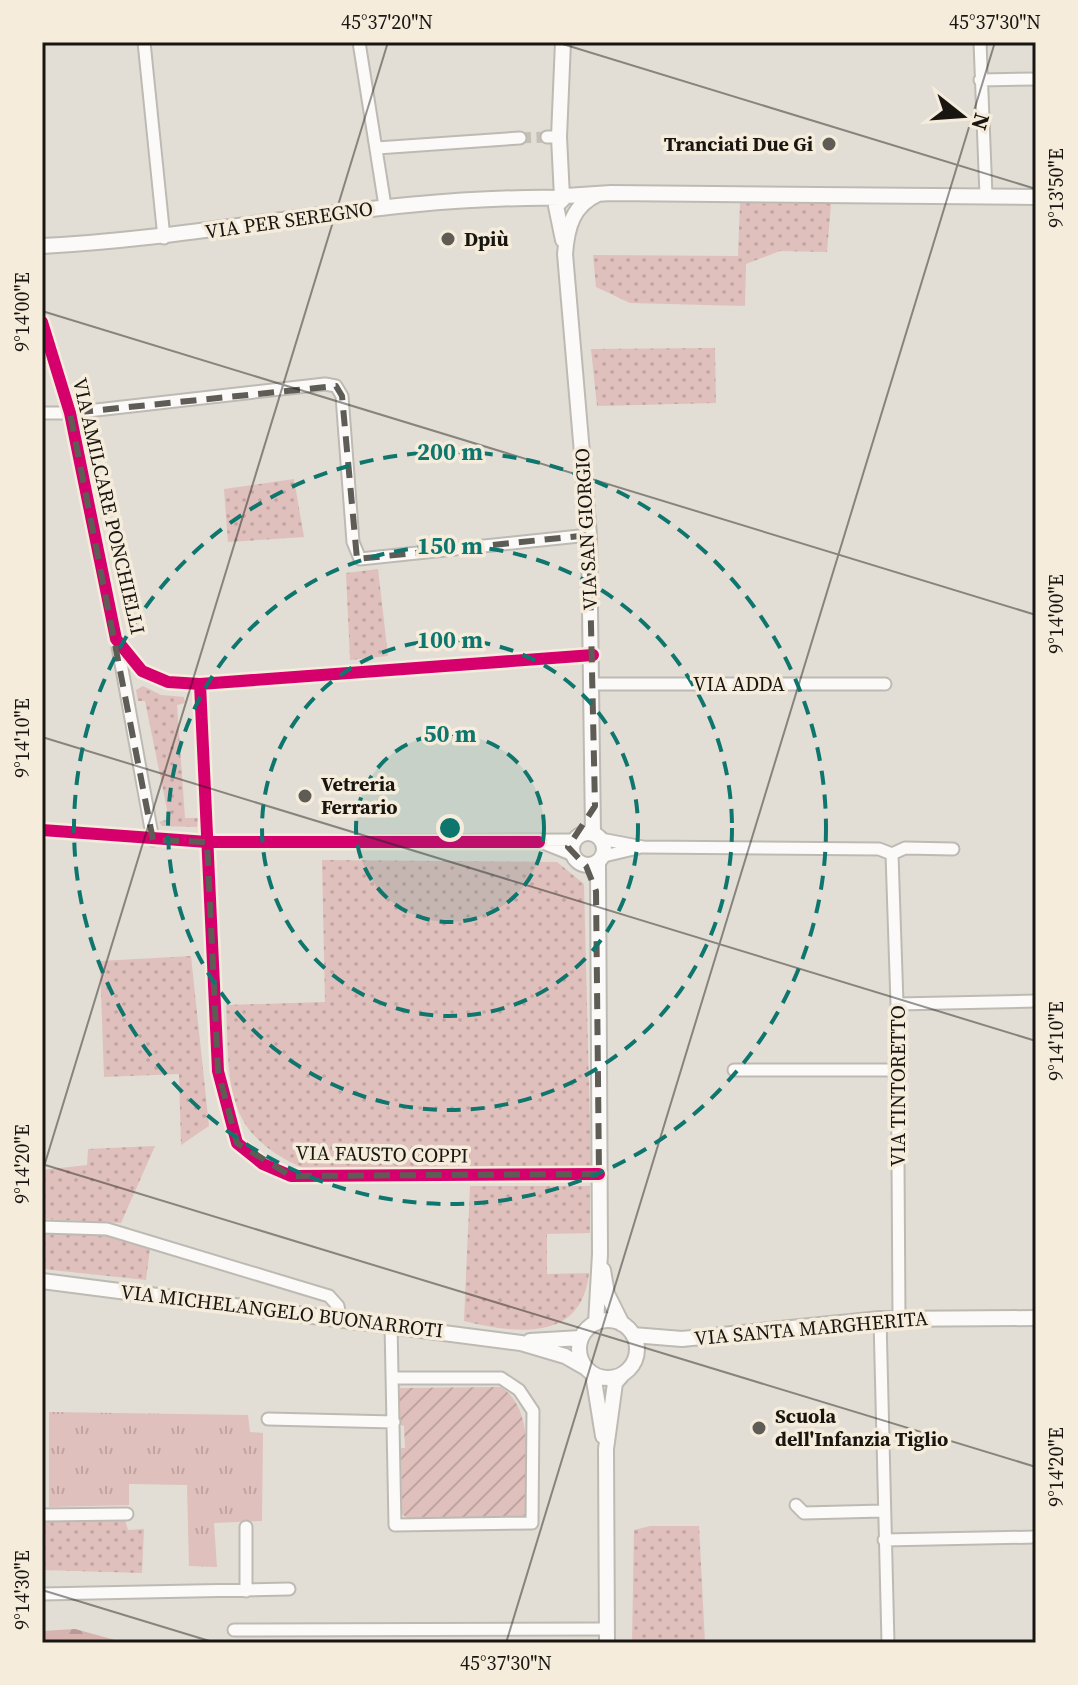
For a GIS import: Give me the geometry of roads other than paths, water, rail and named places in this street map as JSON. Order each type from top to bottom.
[{"type":"street","points":[[144,42],[164,238]]},
{"type":"street","points":[[359,42],[385,206]]},
{"type":"street","name":"VIA SAN GIORGIO","points":[[563,42],[553,137],[565,205],[565,254],[589,535],[593,655],[595,806],[585,840],[596,861],[600,1254],[596,1323]]},
{"type":"street","points":[[980,42],[986,196]]},
{"type":"street","points":[[980,80],[1036,79]]},
{"type":"street","points":[[377,148],[520,138]]},
{"type":"street","name":"VIA PER SEREGNO","points":[[42,246],[164,238],[385,206],[490,197],[536,198],[565,205],[598,194],[1036,197]]},
{"type":"street","name":"VIA AMILCARE PONCHIELLI","points":[[42,322],[70,413],[116,639],[142,671],[168,682],[200,684],[593,655]]},
{"type":"street","points":[[42,413],[70,413],[325,384],[336,386],[342,396],[353,542],[360,559],[589,535]]},
{"type":"street","points":[[116,639],[153,840]]},
{"type":"street","name":"VIA FAUSTO COPPI","points":[[200,684],[218,1071],[237,1143],[263,1164],[291,1176],[599,1174]]},
{"type":"street","name":"VIA ADDA","points":[[593,684],[885,684]]},
{"type":"street","points":[[42,830],[207,842],[585,840],[643,847],[879,849],[892,854],[905,848],[953,849]]},
{"type":"street","points":[[585,840],[596,861],[643,847]]},
{"type":"street","name":"VIA TINTORETTO","points":[[892,854],[897,1004],[899,1318]]},
{"type":"street","points":[[897,1004],[1036,1001]]},
{"type":"street","points":[[734,1070],[897,1070]]},
{"type":"street","points":[[42,1227],[107,1229],[329,1296],[338,1306],[340,1317]]},
{"type":"street","name":"VIA SAN GIORGIO","points":[[600,1254],[607,1294],[628,1329]]},
{"type":"street","name":"VIA MICHELANGELO BUONARROTI","points":[[42,1281],[340,1317],[521,1343],[565,1356],[589,1371]]},
{"type":"street","name":"VIA SANTA MARGHERITA","points":[[633,1364],[649,1349],[682,1339],[880,1319],[1036,1318]]},
{"type":"street","points":[[880,1319],[888,1643]]},
{"type":"street","points":[[234,1630],[607,1636],[606,1449],[615,1383],[633,1364],[637,1349],[628,1329],[613,1321],[596,1323],[581,1338],[580,1353],[589,1371],[606,1449]]},
{"type":"street","points":[[391,1324],[395,1525],[532,1523],[533,1411],[519,1390],[501,1378],[394,1378]]},
{"type":"street","name":"VIA SANTA MARGHERITA","points":[[628,1329],[682,1339]]},
{"type":"street","name":"VIA MICHELANGELO BUONARROTI","points":[[521,1343],[581,1338]]},
{"type":"street","points":[[589,1371],[607,1378],[622,1375]]},
{"type":"street","points":[[268,1419],[394,1422]]},
{"type":"street","points":[[796,1505],[804,1513],[883,1511]]},
{"type":"street","points":[[42,1515],[127,1514]]},
{"type":"street","points":[[246,1527],[246,1591]]},
{"type":"street","points":[[884,1540],[1036,1537]]},
{"type":"street","points":[[42,1594],[289,1589]]},
{"type":"tunnel","points":[[520,138],[547,137]]},
{"type":"place","name":"Tranciati Due Gi","points":[[829,144]]},
{"type":"place","name":"Dpiù","points":[[448,239]]},
{"type":"place","name":"Vetreria Ferrario","points":[[305,796]]},
{"type":"place","name":"Scuola dell'Infanzia Tiglio","points":[[759,1428]]}]
